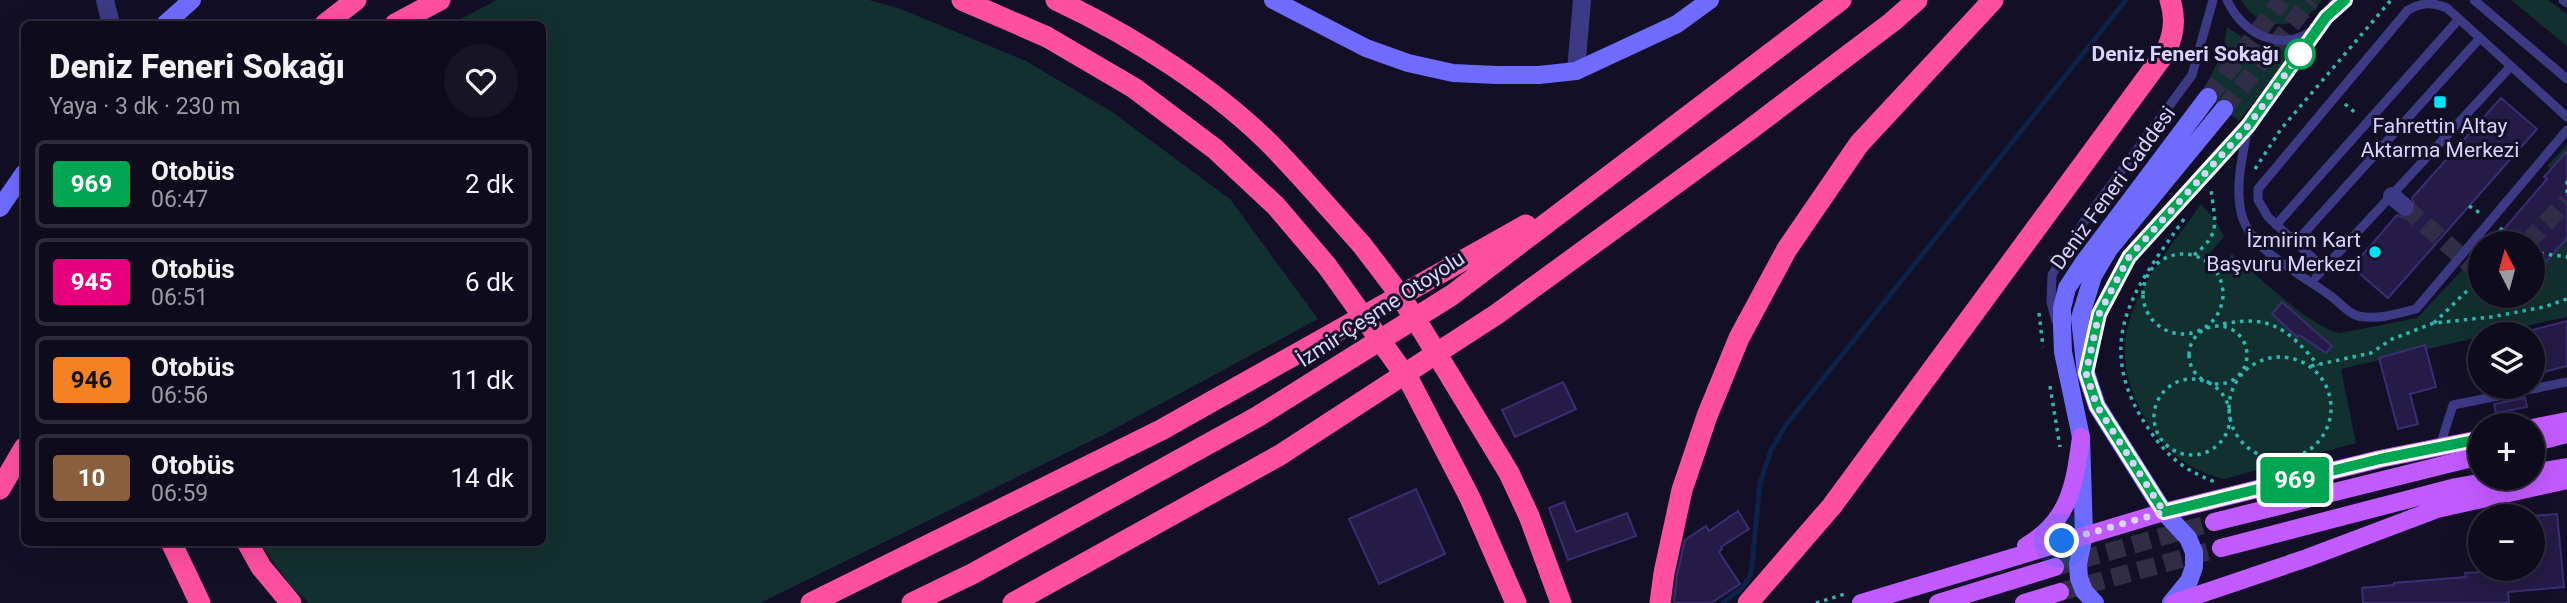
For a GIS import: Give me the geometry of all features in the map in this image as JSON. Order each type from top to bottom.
[{"type":"highway","points":[[329,21],[356,0]]},
{"type":"highway","points":[[403,21],[440,0]]},
{"type":"highway","points":[[962,0],[1047,37],[1134,88],[1215,149],[1276,206],[1327,266],[1410,382],[1470,498],[1517,603]]},
{"type":"highway","points":[[1056,0],[1156,54],[1227,107],[1274,148],[1362,245],[1424,332],[1509,473],[1529,516],[1561,603]]},
{"type":"highway","name":"İzmir-Çeşme Otoyolu","points":[[912,603],[972,574],[1257,417],[1452,295],[1840,0]]},
{"type":"highway","points":[[1013,603],[1280,455],[1497,314],[1759,123],[1917,0]]},
{"type":"highway","points":[[1660,603],[1682,491],[1707,416],[1739,338],[1787,249],[1860,144],[1993,0]]},
{"type":"highway","points":[[1860,144],[2008,0]]},
{"type":"highway","points":[[1748,603],[1832,506],[2165,53],[2171,42],[2174,20],[2170,0]]},
{"type":"highway","points":[[811,603],[1161,430],[1595,187]]},
{"type":"highway","points":[[0,489],[21,452]]},
{"type":"highway","points":[[173,546],[200,603]]},
{"type":"highway","points":[[249,546],[261,567],[291,603]]},
{"type":"main road","points":[[168,21],[192,0]]},
{"type":"main road","points":[[1273,0],[1366,48],[1408,63],[1453,73],[1539,75],[1576,71],[1677,24],[1710,0]]},
{"type":"main road","name":"Deniz Feneri Caddesi","points":[[2063,352],[2062,307],[2067,288],[2208,97]]},
{"type":"main road","points":[[2173,603],[2189,581],[2194,567],[2194,552],[2188,538],[2164,512],[2097,406],[2086,373],[2080,318],[2092,276],[2109,249],[2224,109]]},
{"type":"main road","points":[[0,208],[21,177]]},
{"type":"main road","points":[[2063,352],[2081,436],[2084,535],[2078,564],[2079,578],[2084,592],[2095,603]]},
{"type":"main road","points":[[2545,425],[2567,421]]},
{"type":"main road","points":[[2545,440],[2567,434]]},
{"type":"main road","points":[[1996,562],[2043,536],[2065,509],[2076,481],[2081,436]]},
{"type":"main road","points":[[1861,603],[2164,512],[2380,459],[2468,442]]},
{"type":"main road","points":[[2214,522],[2468,459]]},
{"type":"main road","points":[[2545,471],[2567,467]]},
{"type":"main road","points":[[2173,603],[2307,558],[2437,509],[2567,480]]},
{"type":"main road","points":[[2221,548],[2468,485]]},
{"type":"main road","points":[[1938,603],[2055,567]]},
{"type":"main road","points":[[2024,603],[2060,592]]},
{"type":"street","points":[[105,0],[110,21]]},
{"type":"street","points":[[1576,71],[1582,0]]},
{"type":"lane","points":[[2063,352],[2051,302],[2052,275],[2083,223],[2192,75],[2213,0]]},
{"type":"lane","points":[[2227,0],[2234,15],[2246,28],[2279,40],[2297,37],[2313,30],[2345,0]]},
{"type":"lane","points":[[2086,373],[2099,314],[2129,257],[2248,126],[2326,17],[2335,0]]},
{"type":"lane","points":[[2474,0],[2567,79]]},
{"type":"lane","points":[[2563,0],[2567,3]]},
{"type":"lane","points":[[2318,275],[2316,261],[2268,217],[2258,200],[2258,189],[2408,10],[2422,3],[2435,3],[2447,8],[2567,117]]},
{"type":"lane","points":[[2276,225],[2459,19]]},
{"type":"lane","points":[[2296,242],[2480,38]]},
{"type":"lane","points":[[2310,283],[2398,202],[2511,66]]},
{"type":"lane","points":[[2248,126],[2239,174],[2242,215],[2249,232],[2279,261],[2355,316],[2384,318],[2416,309],[2567,130]]},
{"type":"lane","points":[[2439,448],[2453,405],[2567,382]]},
{"type":"path","points":[[2239,174],[2255,169],[2281,129],[2392,0]]},
{"type":"path","points":[[2567,182],[2567,193]]},
{"type":"path","points":[[2194,256],[2206,246],[2216,228],[2210,183],[2202,193]]},
{"type":"path","points":[[2187,215],[2131,301],[2121,331],[2123,378],[2133,403],[2154,439],[2170,457],[2191,472],[2215,482],[2225,481]]},
{"type":"path","points":[[2498,226],[2504,231]]},
{"type":"path","points":[[2218,325],[2233,329],[2244,342],[2247,352],[2242,372],[2230,395],[2229,415],[2227,432],[2220,443],[2210,451],[2185,455],[2163,442],[2156,431],[2156,406],[2171,385],[2183,380],[2209,383],[2227,383],[2242,372],[2266,359],[2281,357],[2297,360],[2310,367],[2321,378],[2329,392],[2329,423],[2322,438],[2311,449],[2281,460],[2267,458],[2243,445],[2235,433],[2229,415],[2224,397],[2209,383],[2195,373],[2188,359],[2191,342],[2203,330],[2213,321],[2220,310],[2222,283],[2216,271],[2206,261],[2194,256],[2181,254],[2167,257],[2156,264],[2147,275],[2143,300],[2146,312],[2154,323],[2165,331],[2177,335],[2190,334],[2203,330],[2218,325],[2249,321],[2274,325],[2294,336],[2319,365]]},
{"type":"path","points":[[2545,254],[2566,257]]},
{"type":"path","points":[[2434,323],[2468,290]]},
{"type":"path","points":[[2310,367],[2371,353],[2392,339],[2434,323],[2491,317],[2544,307],[2567,299]]},
{"type":"path","points":[[2281,460],[2286,466]]},
{"type":"path","points":[[2274,471],[2281,460]]},
{"type":"green space","points":[[497,0],[869,0],[901,9],[1026,61],[1112,112],[1230,199],[1318,319],[1103,435],[760,603],[309,603],[290,585],[262,546],[546,546],[546,21],[457,21]]},
{"type":"green space","points":[[2241,0],[2322,0],[2304,18],[2281,24],[2259,19]]},
{"type":"green space","points":[[2511,0],[2548,0],[2567,14],[2567,46]]},
{"type":"green space","points":[[2227,27],[2261,45],[2298,46],[2239,121],[2202,92],[2223,52]]},
{"type":"green space","points":[[2567,145],[2567,317],[2545,322],[2468,322],[2468,340],[2341,369],[2356,443],[2224,479],[2188,465],[2169,450],[2153,431],[2131,388],[2125,358],[2127,331],[2135,305],[2148,280],[2201,204],[2216,221],[2224,237],[2210,253],[2223,265],[2232,254],[2299,311],[2328,329],[2340,333],[2417,318],[2468,264],[2468,308],[2545,308],[2545,231],[2530,231],[2557,173],[2547,166]]},
{"type":"building","points":[[2501,98],[2537,129],[2388,298],[2352,267],[2397,215],[2404,218],[2413,215],[2416,208],[2412,198]]},
{"type":"building","points":[[2567,151],[2567,238],[2545,263],[2545,231],[2502,231],[2547,179],[2544,177]]},
{"type":"building","points":[[2282,302],[2332,346],[2326,353],[2299,335],[2297,337],[2272,314]]},
{"type":"building","points":[[2567,321],[2567,366],[2545,372],[2545,327]]},
{"type":"building","points":[[2425,345],[2436,387],[2410,394],[2418,424],[2398,429],[2379,358]]},
{"type":"building","points":[[1563,382],[1576,409],[1515,437],[1502,410]]},
{"type":"building","points":[[2525,399],[2527,407],[2496,413],[2494,404]]},
{"type":"building","points":[[1416,489],[1445,554],[1379,584],[1349,519]]},
{"type":"building","points":[[1564,502],[1576,532],[1627,513],[1636,536],[1568,560],[1549,508]]},
{"type":"building","points":[[1738,511],[1749,529],[1721,547],[1719,552],[1740,584],[1711,603],[1675,603],[1677,575],[1685,540],[1706,526],[1709,531]]},
{"type":"building","points":[[2557,514],[2564,587],[2508,592],[2509,603],[2363,603],[2362,588],[2466,577],[2465,573],[2468,573],[2468,581],[2545,581],[2545,515]]},
{"type":"waterway","points":[[1723,603],[1744,586],[1751,574],[1760,483],[1771,450],[1786,425],[2126,0]]},
{"type":"tunnel","points":[[2208,97],[2282,0]]},
{"type":"tunnel","points":[[2224,109],[2311,0]]},
{"type":"tunnel","points":[[2538,231],[2567,201]]},
{"type":"tunnel","points":[[2405,207],[2468,262]]},
{"type":"tunnel","points":[[2055,567],[2214,522]]},
{"type":"tunnel","points":[[2060,592],[2221,548]]},
{"type":"bus line","name":"969","points":[[2345,0],[2326,17],[2248,126],[2129,257],[2099,314],[2086,373],[2097,406],[2164,512],[2380,459],[2468,441]]},
{"type":"place","name":"Deniz Feneri Sokağı","points":[[2300,54]]},
{"type":"place","name":"Fahrettin Altay Aktarma Merkezi","points":[[2440,102]]},
{"type":"place","name":"İzmirim Kart Başvuru Merkezi","points":[[2375,252]]},
{"type":"route","points":[[2062,541],[2164,512],[2097,406],[2086,373],[2099,314],[2129,257],[2248,126],[2300,54]]}]
